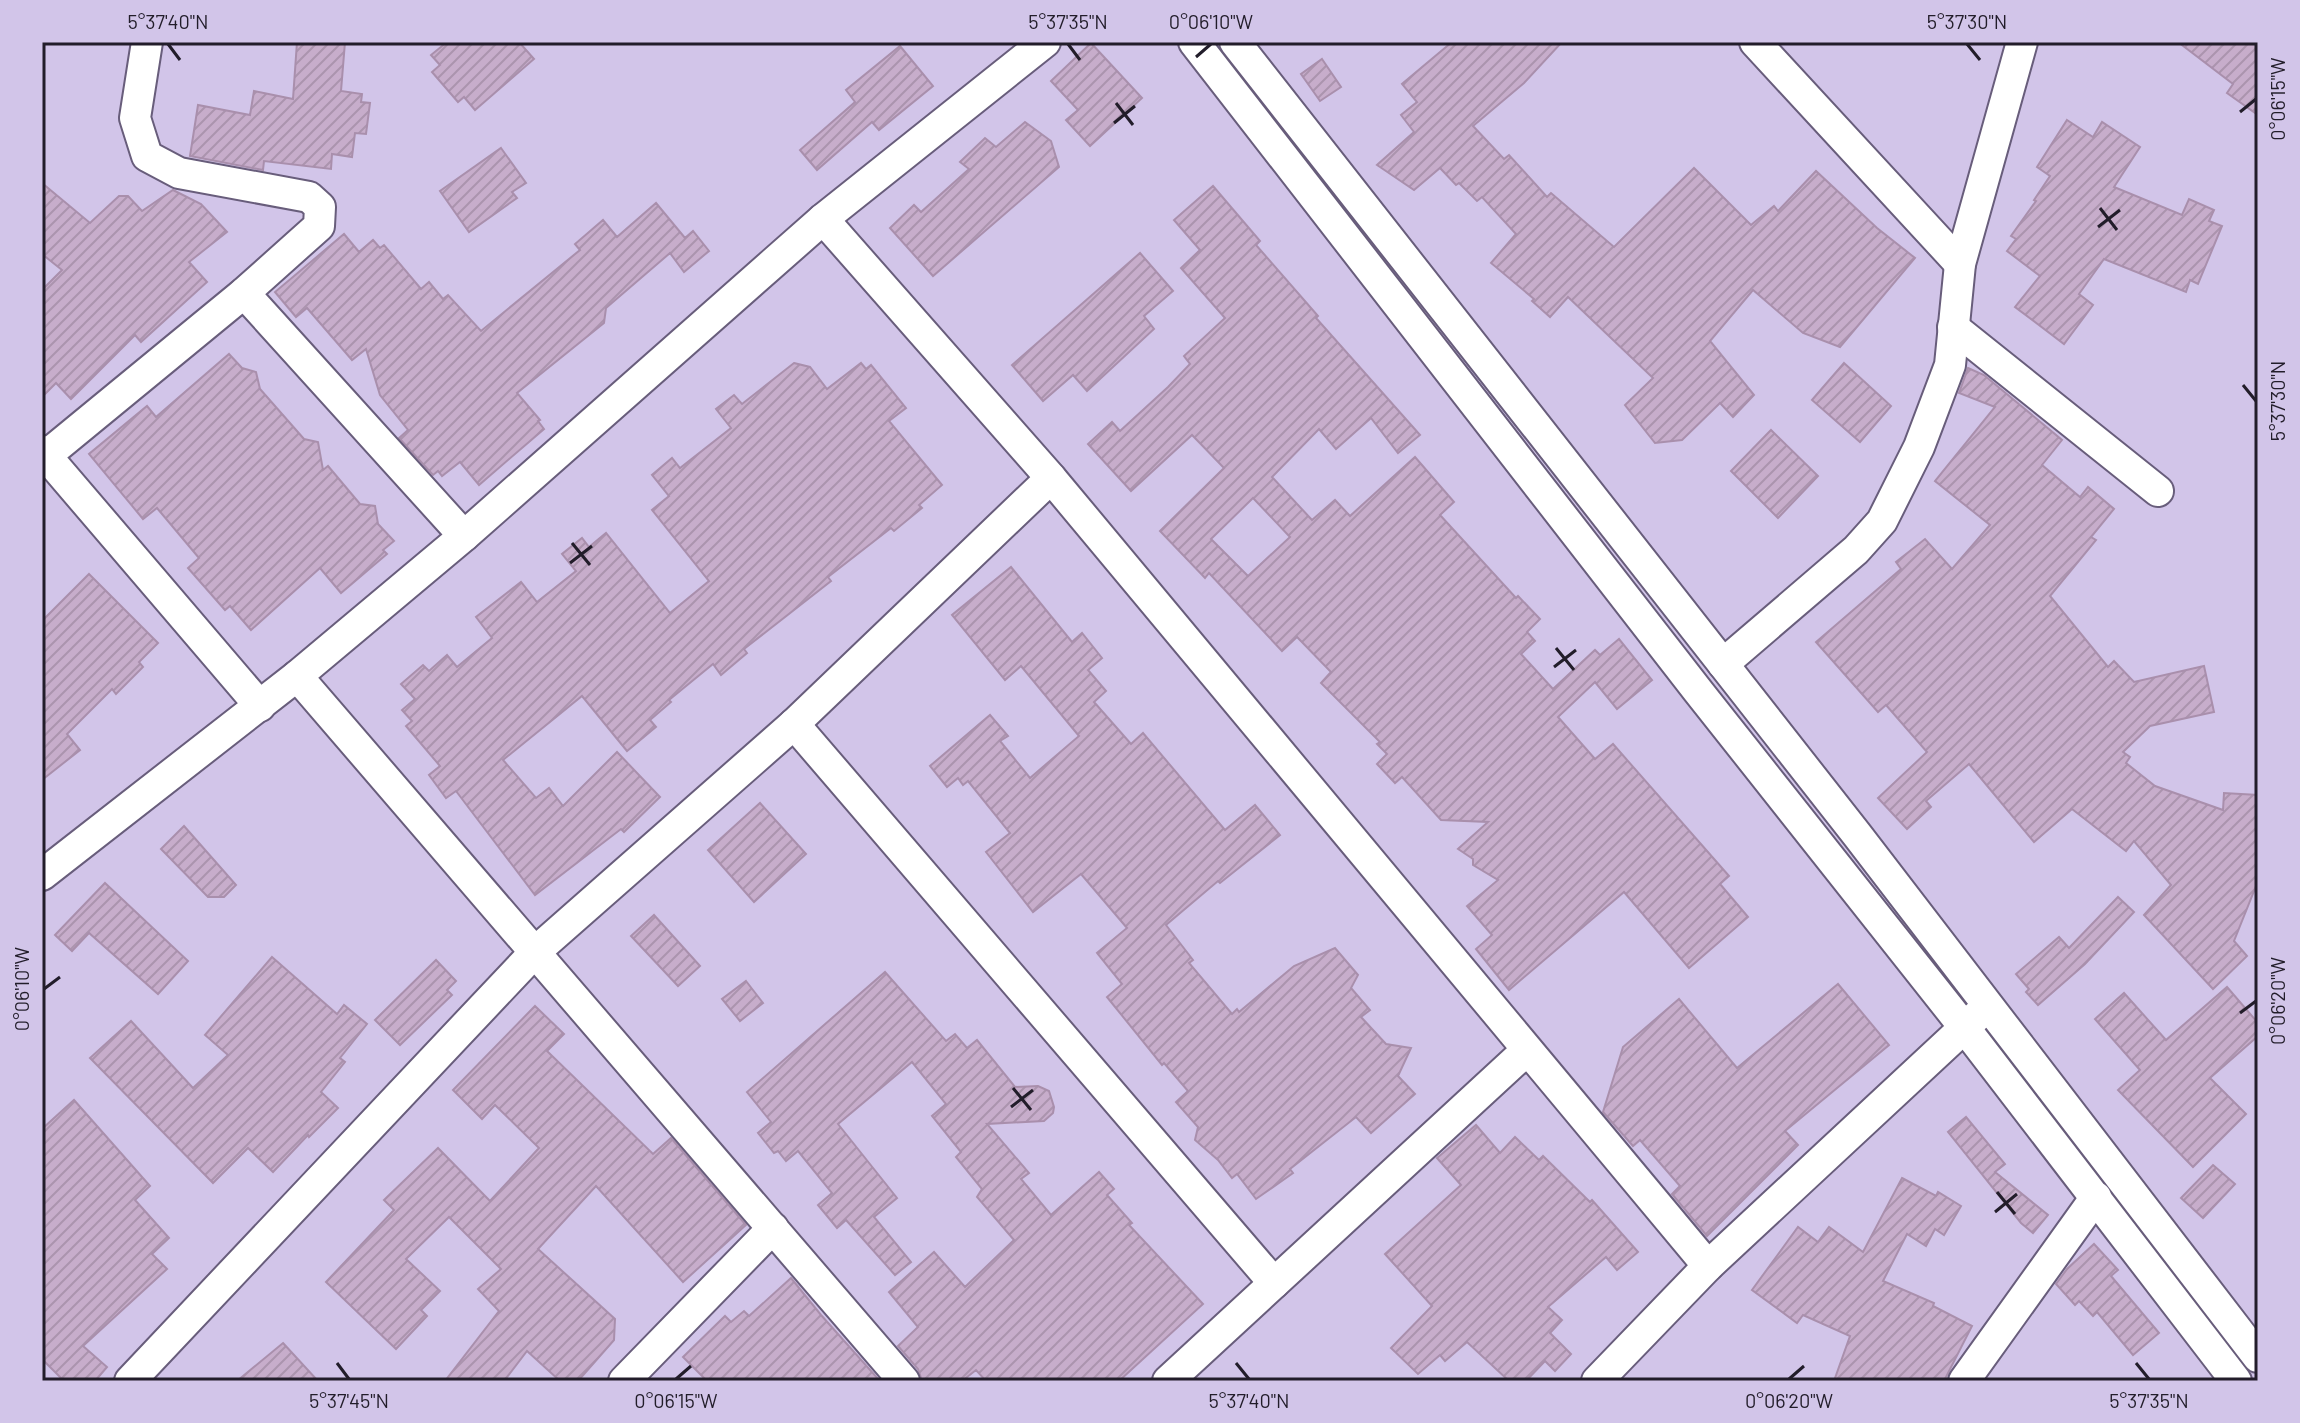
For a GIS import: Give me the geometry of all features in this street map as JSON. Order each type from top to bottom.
[{"type":"street","points":[[147,42],[135,118],[147,156],[179,173],[309,197],[320,207],[319,226],[244,293],[44,455],[260,706]]},
{"type":"street","points":[[42,875],[297,676],[464,536],[823,219],[1045,42]]},
{"type":"street","points":[[1194,42],[1688,678],[1964,1027],[2236,1381]]},
{"type":"street","points":[[1235,42],[1723,664],[2258,1357]]},
{"type":"street","points":[[1755,42],[1960,264]]},
{"type":"street","points":[[1723,664],[1856,550],[1882,521],[1919,447],[1950,365],[1960,264],[2022,42]]},
{"type":"street","points":[[823,219],[1051,478],[1708,1266]]},
{"type":"street","points":[[244,293],[464,536]]},
{"type":"street","points":[[1953,327],[2158,491]]},
{"type":"street","points":[[130,1381],[535,952],[794,724],[1051,478]]},
{"type":"street","points":[[297,676],[904,1381]]},
{"type":"street","points":[[794,724],[1274,1283]]},
{"type":"street","points":[[1597,1381],[1708,1266],[1989,1006]]},
{"type":"street","points":[[1168,1381],[1527,1050]]},
{"type":"street","points":[[1964,1381],[2096,1197]]},
{"type":"street","points":[[624,1381],[773,1228]]},
{"type":"building","points":[[297,42],[345,42],[341,91],[362,94],[361,102],[370,103],[366,134],[355,133],[352,157],[332,154],[331,169],[264,161],[263,170],[190,156],[198,105],[250,115],[254,91],[293,99]]},
{"type":"building","points":[[447,42],[519,42],[534,59],[475,110],[464,97],[458,102],[432,72],[440,65],[431,55]]},
{"type":"building","points":[[1452,42],[1562,42],[1524,83],[1473,126],[1504,159],[1509,155],[1547,197],[1551,193],[1614,247],[1694,168],[1751,225],[1774,206],[1778,211],[1816,171],[1877,228],[1915,258],[1840,347],[1803,333],[1753,290],[1710,341],[1754,395],[1733,417],[1720,403],[1682,440],[1655,443],[1625,405],[1653,378],[1568,297],[1550,317],[1532,301],[1534,299],[1491,263],[1516,234],[1482,197],[1477,201],[1440,168],[1414,190],[1377,165],[1414,132],[1401,115],[1417,102],[1402,84]]},
{"type":"building","points":[[2178,42],[2258,42],[2258,115],[2227,93],[2233,84]]},
{"type":"building","points":[[1091,43],[1142,98],[1090,146],[1066,120],[1078,110],[1051,81]]},
{"type":"building","points":[[900,46],[933,86],[879,130],[872,122],[817,170],[800,150],[855,102],[846,90]]},
{"type":"building","points":[[1322,59],[1341,87],[1320,101],[1301,74]]},
{"type":"building","points":[[2067,120],[2093,137],[2102,122],[2140,147],[2114,187],[2182,215],[2189,199],[2214,210],[2209,221],[2222,226],[2198,284],[2190,280],[2186,292],[2104,259],[2079,294],[2093,305],[2064,344],[2015,307],[2040,276],[2007,251],[2016,239],[2011,236],[2050,176],[2037,167]]},
{"type":"building","points":[[1025,122],[1051,141],[1059,167],[933,276],[890,228],[914,205],[921,212],[969,169],[960,162],[985,138],[996,147]]},
{"type":"building","points":[[501,148],[526,183],[512,192],[517,198],[469,232],[440,191]]},
{"type":"building","points":[[42,183],[90,223],[119,196],[128,196],[142,211],[173,190],[201,204],[227,232],[189,262],[207,282],[141,342],[135,335],[71,399],[56,383],[42,397],[42,290],[62,270],[42,254]]},
{"type":"building","points":[[1213,186],[1260,241],[1256,245],[1318,316],[1316,318],[1420,435],[1398,453],[1371,418],[1336,449],[1319,429],[1272,477],[1312,520],[1335,500],[1350,516],[1415,457],[1454,502],[1440,515],[1516,598],[1518,596],[1540,619],[1527,632],[1535,641],[1521,654],[1553,689],[1595,650],[1600,655],[1619,639],[1652,680],[1617,709],[1595,682],[1558,717],[1595,759],[1613,744],[1729,876],[1720,884],[1748,917],[1689,968],[1624,892],[1509,990],[1476,949],[1492,935],[1467,906],[1498,880],[1473,865],[1473,859],[1458,849],[1488,822],[1441,820],[1402,777],[1395,783],[1377,764],[1387,754],[1377,744],[1380,742],[1321,683],[1331,672],[1297,637],[1282,651],[1209,573],[1205,578],[1160,531],[1224,468],[1192,435],[1131,491],[1088,444],[1112,422],[1120,431],[1168,387],[1190,364],[1184,356],[1225,318],[1181,268],[1200,250],[1174,220]],"holes":[[[1253,498],[1290,537],[1248,576],[1211,539]]]},
{"type":"building","points":[[656,203],[685,238],[693,231],[709,251],[684,272],[670,253],[606,308],[604,323],[517,393],[544,429],[479,485],[460,462],[442,476],[438,471],[433,475],[399,438],[408,430],[380,395],[366,349],[352,360],[307,308],[296,317],[275,292],[344,234],[359,252],[373,240],[380,248],[384,245],[421,289],[429,282],[443,299],[448,295],[481,331],[580,250],[575,244],[603,220],[617,237]]},
{"type":"building","points":[[1140,253],[1173,291],[1144,316],[1154,329],[1087,391],[1073,375],[1043,401],[1012,365]]},
{"type":"building","points":[[229,354],[242,368],[256,372],[260,389],[304,439],[318,442],[323,470],[328,466],[360,504],[375,506],[378,524],[394,541],[383,550],[387,554],[341,593],[320,568],[251,630],[230,606],[225,610],[188,568],[199,558],[157,508],[143,519],[89,454],[147,406],[156,417]]},
{"type":"building","points":[[794,363],[810,367],[827,389],[861,363],[866,369],[871,365],[906,408],[889,421],[942,485],[919,505],[922,508],[828,577],[831,581],[744,649],[747,653],[721,675],[713,664],[669,700],[671,702],[650,720],[656,727],[627,751],[582,696],[503,760],[536,798],[549,788],[563,806],[617,752],[660,797],[624,832],[621,829],[535,895],[456,791],[446,798],[429,775],[440,766],[406,726],[412,721],[402,710],[415,699],[401,684],[423,665],[429,671],[447,655],[457,667],[492,638],[476,617],[521,582],[537,602],[576,571],[562,554],[582,538],[589,547],[606,533],[670,613],[709,581],[652,510],[669,496],[652,475],[672,458],[680,468],[731,428],[716,409],[734,395],[742,404]]},
{"type":"building","points":[[1844,363],[1891,406],[1860,442],[1812,400]]},
{"type":"building","points":[[1968,368],[1984,375],[2062,440],[2042,465],[2080,497],[2088,487],[2114,509],[2091,537],[2096,540],[2050,596],[2108,667],[2114,661],[2134,682],[2204,666],[2214,712],[2150,726],[2123,752],[2130,757],[2126,763],[2155,786],[2223,810],[2224,793],[2258,795],[2258,881],[2234,941],[2247,956],[2213,989],[2144,915],[2171,885],[2134,841],[2126,851],[2072,809],[2034,842],[1969,764],[1926,801],[1931,807],[1907,829],[1878,798],[1927,752],[1886,705],[1878,712],[1816,642],[1901,569],[1896,562],[1925,539],[1952,569],[1990,525],[1935,481],[1995,407],[1959,393]]},
{"type":"building","points":[[1771,430],[1818,476],[1778,518],[1731,471]]},
{"type":"building","points":[[1011,567],[1072,642],[1082,633],[1102,658],[1088,670],[1106,691],[1094,702],[1131,744],[1143,733],[1225,830],[1255,805],[1280,835],[1166,925],[1193,960],[1189,963],[1232,1014],[1237,1009],[1239,1012],[1294,966],[1335,948],[1358,975],[1351,988],[1370,1010],[1361,1017],[1386,1044],[1411,1048],[1398,1076],[1415,1094],[1371,1133],[1356,1117],[1290,1169],[1293,1173],[1256,1199],[1237,1174],[1232,1178],[1218,1160],[1195,1140],[1198,1127],[1176,1102],[1188,1091],[1164,1063],[1162,1065],[1107,997],[1122,984],[1097,953],[1127,928],[1081,874],[1033,912],[986,852],[1010,833],[968,781],[963,785],[958,778],[947,787],[930,766],[990,715],[1008,736],[1000,741],[1030,778],[1079,736],[1021,666],[1005,680],[952,615]]},
{"type":"building","points":[[89,574],[158,643],[139,662],[143,667],[116,694],[112,689],[67,734],[80,750],[42,780],[42,621]]},
{"type":"building","points":[[760,803],[806,854],[754,902],[708,850]]},
{"type":"building","points":[[184,826],[236,885],[224,897],[208,897],[161,849]]},
{"type":"building","points":[[105,883],[188,961],[158,994],[89,933],[72,951],[55,935]]},
{"type":"building","points":[[2118,897],[2134,912],[2085,964],[2038,1005],[2016,974],[2059,937],[2069,948]]},
{"type":"building","points":[[654,915],[700,966],[678,986],[631,936]]},
{"type":"building","points":[[272,957],[337,1014],[344,1005],[367,1024],[340,1058],[345,1062],[321,1092],[338,1108],[273,1172],[248,1148],[213,1183],[90,1058],[131,1021],[193,1088],[228,1055],[205,1035]]},
{"type":"building","points":[[436,960],[456,981],[447,990],[452,995],[400,1045],[375,1020]]},
{"type":"building","points":[[885,972],[946,1041],[955,1034],[967,1048],[977,1040],[1015,1087],[1038,1086],[1049,1091],[1053,1113],[1044,1121],[987,1124],[1029,1173],[1021,1179],[1051,1215],[1099,1172],[1114,1189],[1107,1195],[1132,1223],[1129,1225],[1203,1304],[1119,1381],[986,1381],[976,1370],[962,1381],[922,1381],[918,1369],[898,1346],[918,1327],[889,1292],[934,1252],[965,1287],[1014,1240],[977,1197],[982,1189],[956,1157],[961,1152],[932,1116],[946,1104],[912,1062],[838,1124],[897,1198],[874,1217],[911,1262],[895,1275],[846,1220],[837,1228],[818,1205],[832,1193],[798,1151],[786,1161],[778,1151],[774,1153],[758,1133],[771,1122],[747,1092]]},
{"type":"building","points":[[746,981],[763,1003],[740,1021],[722,999]]},
{"type":"building","points":[[1838,984],[1889,1045],[1785,1131],[1798,1145],[1707,1236],[1672,1194],[1680,1186],[1640,1140],[1633,1146],[1603,1112],[1623,1047],[1679,999],[1737,1068]]},
{"type":"building","points":[[2227,987],[2258,1023],[2258,1036],[2210,1078],[2246,1114],[2193,1167],[2118,1090],[2140,1070],[2095,1019],[2124,993],[2166,1040]]},
{"type":"building","points":[[535,1006],[564,1034],[547,1051],[653,1154],[671,1138],[746,1225],[683,1282],[596,1186],[538,1249],[615,1319],[614,1340],[578,1381],[560,1381],[527,1351],[504,1381],[445,1381],[499,1311],[478,1289],[501,1269],[449,1217],[406,1259],[440,1291],[421,1310],[427,1316],[396,1349],[326,1282],[394,1210],[384,1200],[438,1148],[490,1201],[539,1148],[495,1105],[482,1119],[453,1090]]},
{"type":"building","points":[[74,1100],[150,1186],[135,1200],[169,1238],[152,1254],[167,1269],[83,1346],[107,1367],[95,1381],[64,1381],[42,1359],[42,1129]]},
{"type":"building","points":[[1966,1117],[2005,1164],[1995,1172],[2048,1215],[2033,1233],[2021,1223],[1948,1132]]},
{"type":"building","points":[[1476,1125],[1500,1153],[1515,1137],[1539,1160],[1543,1156],[1590,1202],[1592,1200],[1638,1252],[1617,1270],[1606,1257],[1548,1307],[1562,1320],[1550,1333],[1571,1354],[1555,1371],[1545,1361],[1526,1381],[1509,1381],[1467,1342],[1445,1361],[1440,1355],[1418,1374],[1391,1348],[1432,1306],[1385,1254],[1461,1185],[1437,1158]]},
{"type":"building","points":[[2213,1165],[2235,1184],[2203,1218],[2181,1198]]},
{"type":"building","points":[[1902,1178],[1936,1196],[1938,1192],[1961,1206],[1944,1235],[1935,1229],[1926,1246],[1907,1234],[1883,1281],[1934,1303],[1933,1306],[1972,1326],[1944,1381],[1834,1381],[1850,1336],[1803,1315],[1797,1323],[1752,1290],[1798,1227],[1818,1242],[1829,1227],[1863,1252]]},
{"type":"building","points":[[2094,1244],[2118,1270],[2111,1276],[2159,1333],[2133,1355],[2097,1312],[2093,1316],[2079,1301],[2075,1305],[2056,1284]]},
{"type":"building","points":[[791,1278],[880,1381],[707,1381],[683,1357],[725,1316],[731,1322],[744,1311],[749,1316]]},
{"type":"building","points":[[283,1343],[318,1381],[237,1381]]}]
